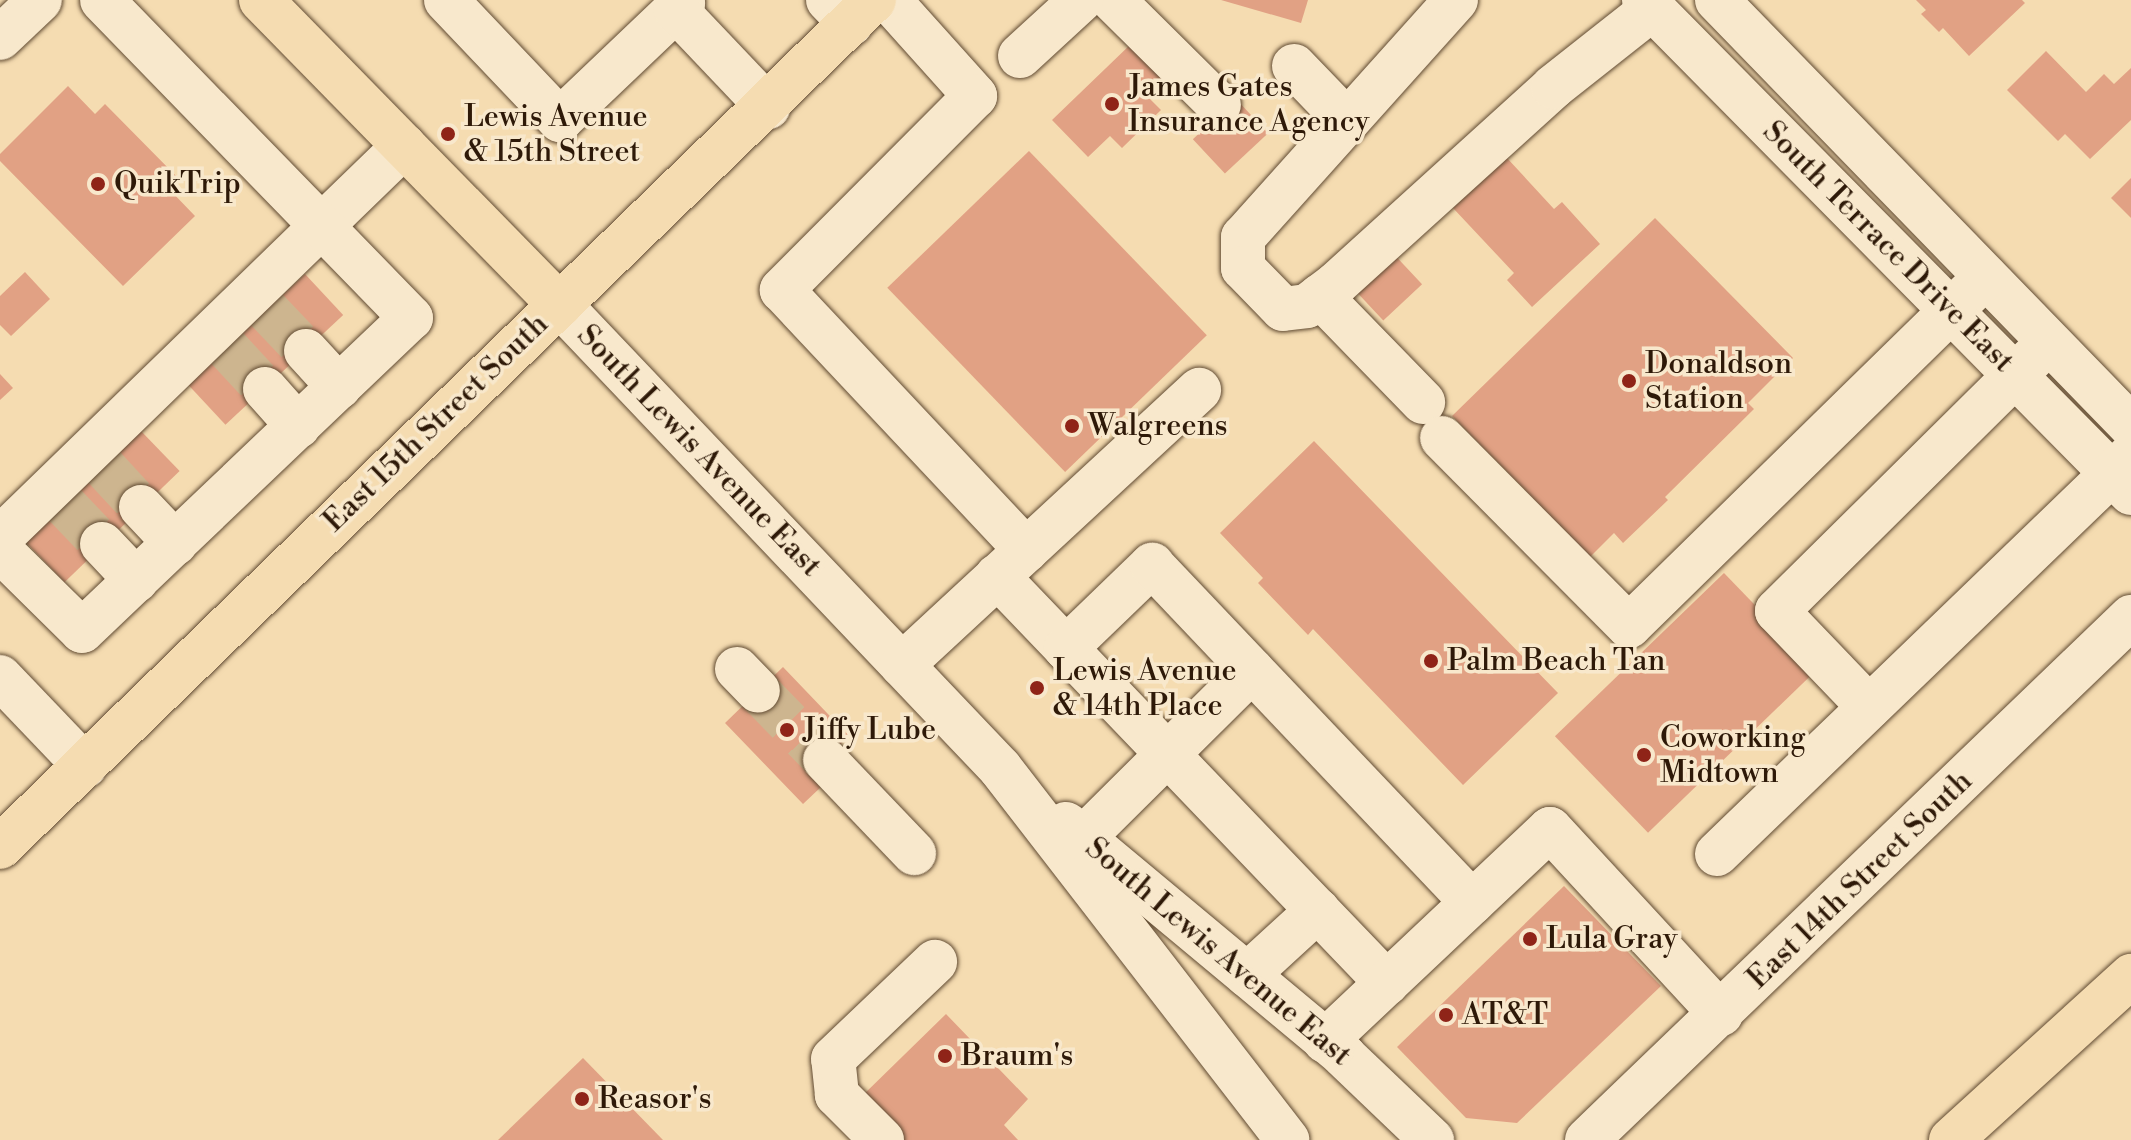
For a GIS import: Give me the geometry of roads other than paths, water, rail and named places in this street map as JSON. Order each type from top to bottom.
[{"type":"main road","name":"South Lewis Avenue East","points":[[281,7],[404,146],[560,305]]},
{"type":"main road","name":"East 15th Street South","points":[[0,847],[768,107],[851,8]]},
{"type":"main road","points":[[1951,1140],[2131,976]]},
{"type":"street","points":[[0,38],[40,0]]},
{"type":"street","points":[[0,550],[82,631],[411,318],[102,0]]},
{"type":"street","points":[[889,0],[975,96],[782,290],[1012,563],[1066,648],[1387,983]]},
{"type":"street","points":[[1020,56],[1081,0]]},
{"type":"street","points":[[1113,0],[1219,105]]},
{"type":"street","points":[[1456,0],[1243,237],[1243,268],[1283,309],[1307,306],[1320,296],[1649,4]]},
{"type":"street","name":"South Terrace Drive East","points":[[1717,0],[2131,426]]},
{"type":"street","name":"South Terrace Drive East","points":[[1649,4],[2016,376],[2125,474]]},
{"type":"street","points":[[465,6],[560,120],[678,5],[768,107]]},
{"type":"street","points":[[1294,66],[1346,120]]},
{"type":"street","points":[[0,538],[56,496],[259,302],[321,225],[404,146]]},
{"type":"street","points":[[1320,296],[1629,626],[1986,277]]},
{"type":"street","name":"South Lewis Avenue East","points":[[560,305],[1000,768],[1288,1140]]},
{"type":"street","points":[[1869,707],[1777,611],[2050,342]]},
{"type":"street","points":[[306,351],[339,387]]},
{"type":"street","points":[[265,389],[298,426]]},
{"type":"street","points":[[902,665],[1199,390]]},
{"type":"street","points":[[1717,854],[1869,707],[2125,474]]},
{"type":"street","points":[[141,507],[175,543]]},
{"type":"street","points":[[102,544],[136,580]]},
{"type":"street","points":[[1066,648],[1152,565],[1472,902]]},
{"type":"street","name":"East 14th Street South","points":[[1587,1140],[2131,617]]},
{"type":"street","points":[[1083,838],[1165,751],[1252,670]]},
{"type":"street","points":[[0,677],[85,766]]},
{"type":"street","points":[[825,760],[914,853]]},
{"type":"street","name":"South Lewis Avenue East","points":[[1000,768],[1325,1041],[1432,1140]]},
{"type":"street","points":[[1325,1041],[1550,829],[1721,1014]]},
{"type":"street","points":[[1247,975],[1318,910]]},
{"type":"street","points":[[882,1140],[837,1095],[833,1059],[935,962]]},
{"type":"tunnel","points":[[267,310],[306,351]]},
{"type":"tunnel","points":[[227,348],[265,389]]},
{"type":"tunnel","points":[[103,466],[141,507]]},
{"type":"tunnel","points":[[63,503],[102,544]]},
{"type":"tunnel","points":[[758,691],[825,760]]},
{"type":"place","name":"James Gates Insurance Agency","points":[[1112,104]]},
{"type":"place","name":"Lewis Avenue & 15th Street","points":[[448,134]]},
{"type":"place","name":"QuikTrip","points":[[98,184]]},
{"type":"place","name":"Donaldson Station","points":[[1629,381]]},
{"type":"place","name":"Walgreens","points":[[1072,426]]},
{"type":"place","name":"Palm Beach Tan","points":[[1431,661]]},
{"type":"place","name":"Lewis Avenue & 14th Place","points":[[1037,688]]},
{"type":"place","name":"Jiffy Lube","points":[[787,730]]},
{"type":"place","name":"Coworking Midtown","points":[[1644,755]]},
{"type":"place","name":"Lula Gray","points":[[1530,939]]},
{"type":"place","name":"AT&T","points":[[1446,1015]]},
{"type":"place","name":"Braum's","points":[[945,1056]]},
{"type":"place","name":"Reasor's","points":[[582,1099]]}]
